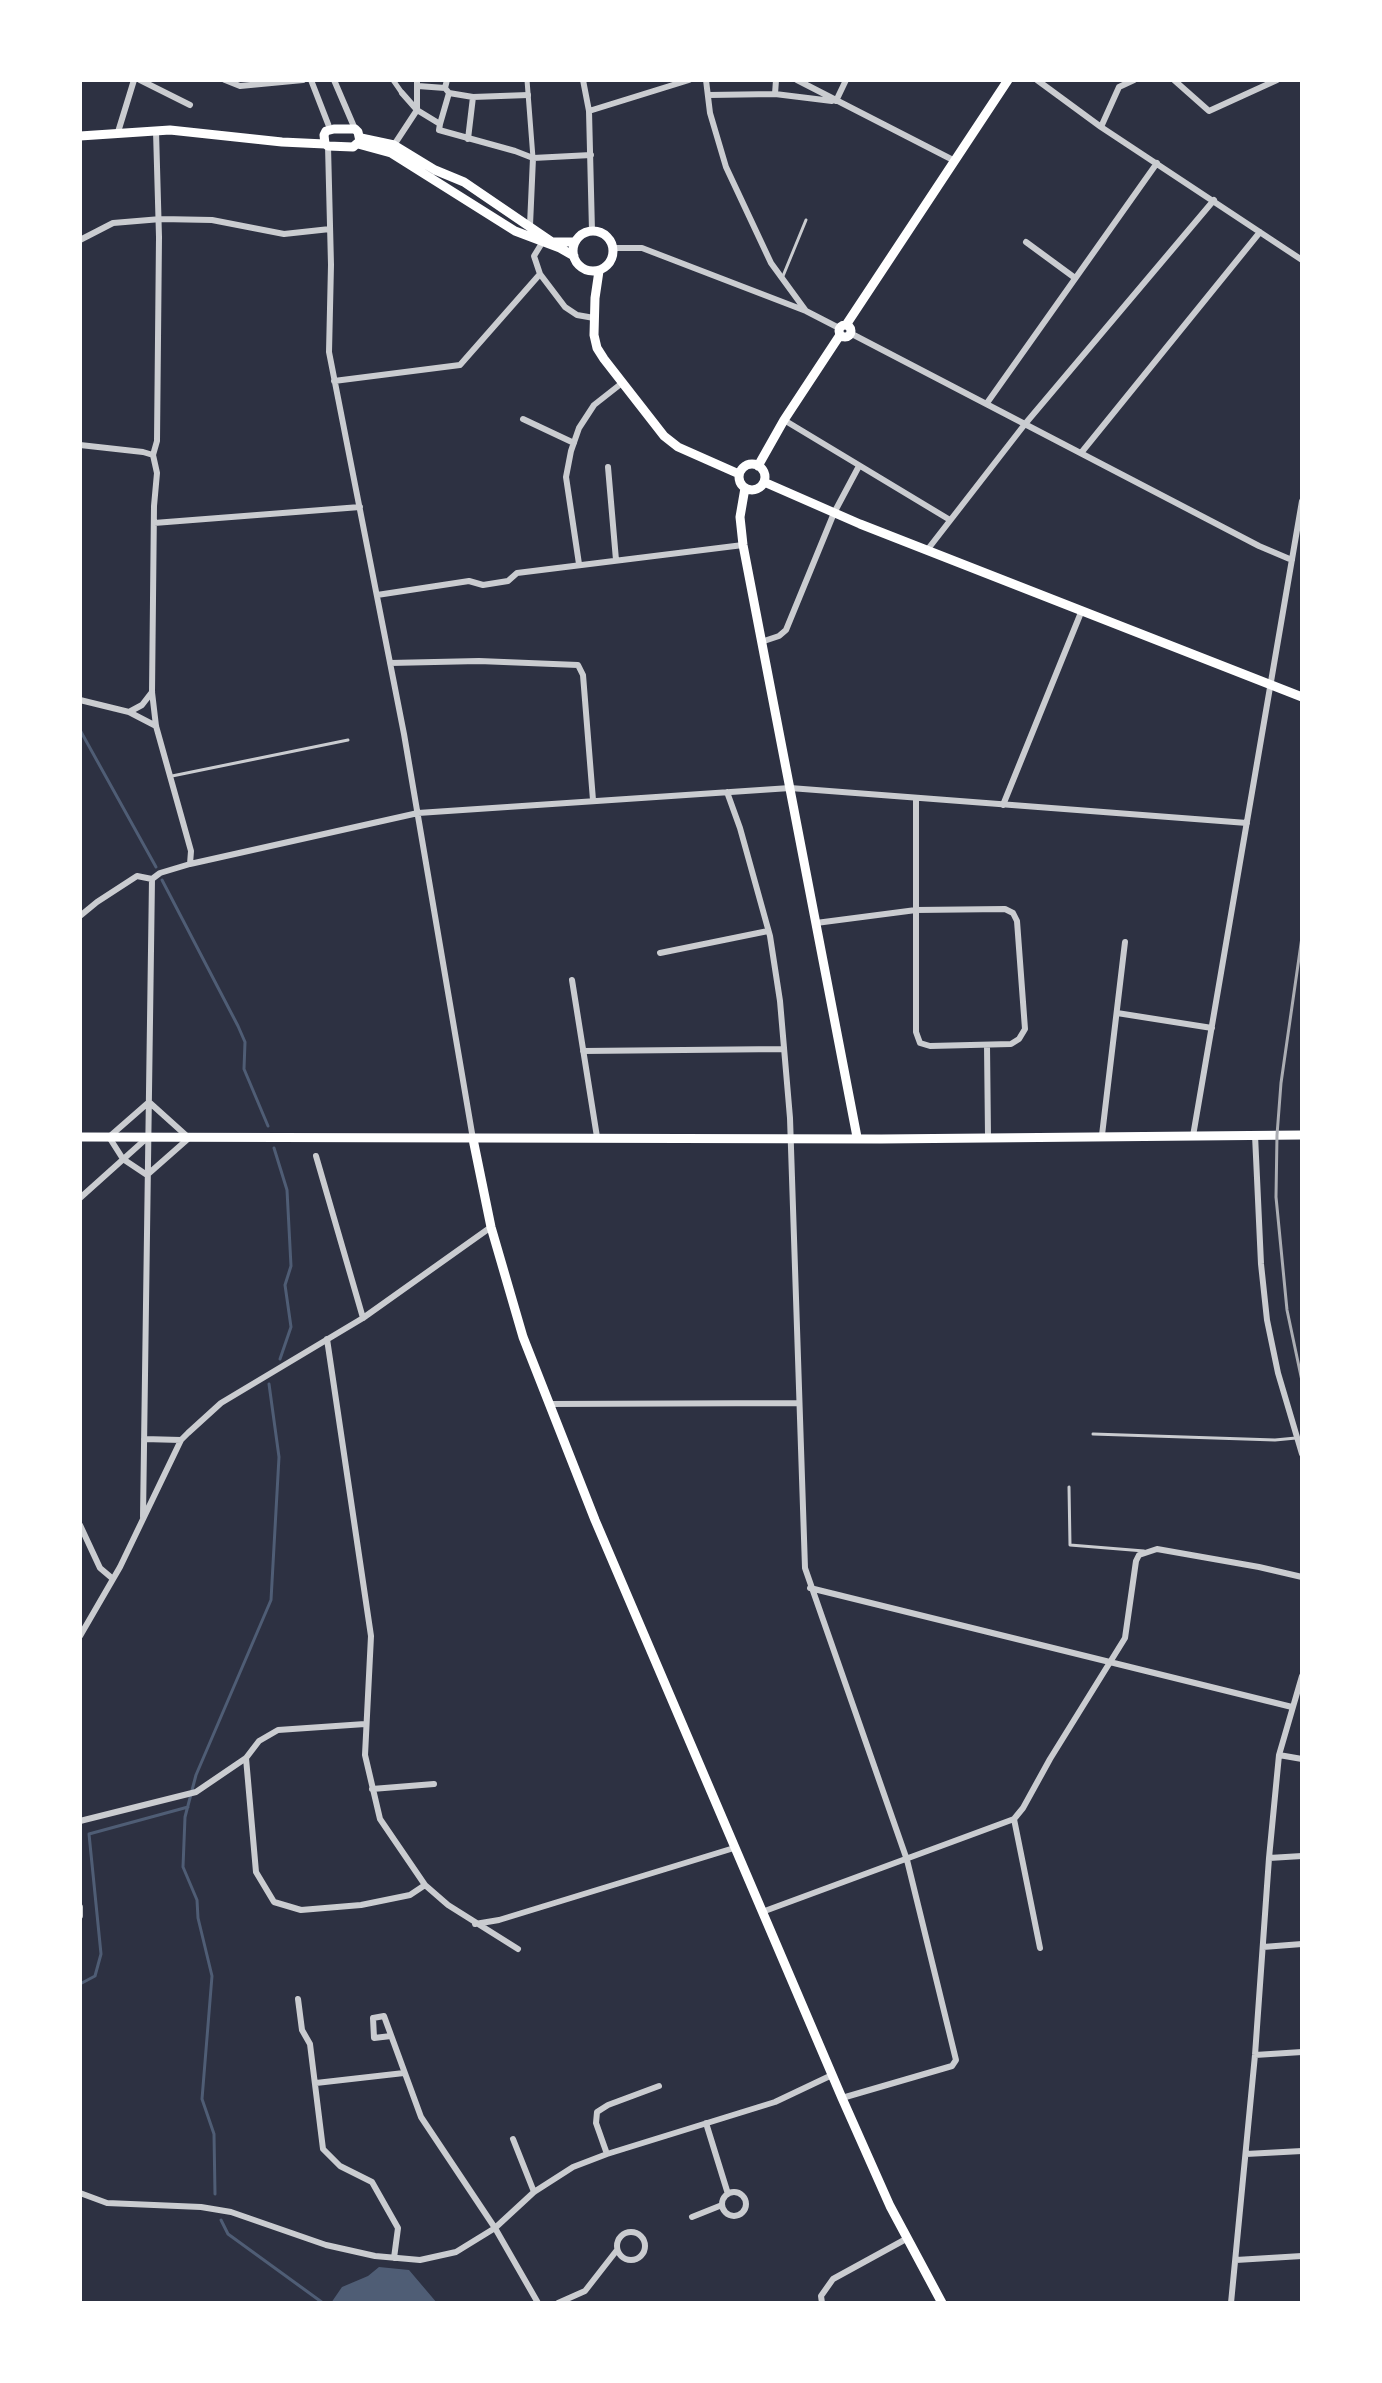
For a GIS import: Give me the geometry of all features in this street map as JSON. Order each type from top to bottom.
[{"type":"main road","points":[[758,466],[784,420],[1008,80]]},
{"type":"main road","points":[[326,145],[324,135],[330,129],[394,145],[435,170],[464,182],[552,242],[575,242]]},
{"type":"main road","points":[[80,136],[170,130],[353,147],[358,137]]},
{"type":"main road","points":[[358,137],[391,153],[515,231],[574,256],[586,270],[595,298]]},
{"type":"main road","points":[[574,256],[575,242],[581,235],[592,231],[604,234],[614,248],[609,265],[599,271],[586,270]]},
{"type":"main road","points":[[599,271],[594,318],[597,348],[664,436],[678,447],[739,474]]},
{"type":"main road","points":[[747,465],[758,466],[764,473],[764,482],[756,489],[745,488],[739,474],[747,465]]},
{"type":"main road","points":[[764,482],[834,513],[1302,697]]},
{"type":"main road","points":[[745,488],[740,517],[743,545],[857,1137]]},
{"type":"main road","points":[[80,1137],[473,1139],[1302,1135]]},
{"type":"main road","points":[[473,1139],[491,1227],[523,1337],[595,1520],[842,2098],[906,2239],[942,2303]]},
{"type":"street","points":[[118,132],[134,80]]},
{"type":"street","points":[[140,80],[190,105]]},
{"type":"street","points":[[225,80],[240,86],[299,80]]},
{"type":"street","points":[[311,80],[330,129]]},
{"type":"street","points":[[334,80],[358,137]]},
{"type":"street","points":[[393,80],[417,110],[440,124]]},
{"type":"street","points":[[527,80],[533,158],[530,225]]},
{"type":"street","points":[[583,80],[589,111],[592,231]]},
{"type":"street","points":[[589,111],[689,80]]},
{"type":"street","points":[[706,80],[710,113],[726,167],[771,263],[806,311]]},
{"type":"street","points":[[775,94],[776,80]]},
{"type":"street","points":[[797,80],[953,160]]},
{"type":"street","points":[[836,101],[846,80]]},
{"type":"street","points":[[1037,80],[1101,127],[1302,260]]},
{"type":"street","points":[[1101,127],[1119,87],[1134,80]]},
{"type":"street","points":[[1174,80],[1209,111],[1277,80]]},
{"type":"street","points":[[394,145],[417,110],[417,83],[447,87],[473,97],[528,95]]},
{"type":"street","points":[[447,87],[439,130],[533,158],[591,155]]},
{"type":"street","points":[[709,95],[775,94],[836,101]]},
{"type":"street","points":[[468,139],[473,97]]},
{"type":"street","points":[[156,131],[159,231],[157,441],[153,455],[157,473],[152,692],[156,726],[191,851],[190,864]]},
{"type":"street","points":[[326,145],[330,229],[329,343],[334,381],[418,813],[473,1139]]},
{"type":"street","points":[[987,403],[1157,163]]},
{"type":"street","points":[[928,549],[1025,424],[1214,200]]},
{"type":"street","points":[[80,240],[113,223],[157,220],[212,220],[284,234],[330,229]]},
{"type":"street","points":[[1081,453],[1260,232]]},
{"type":"street","points":[[1026,242],[1075,278]]},
{"type":"street","points":[[542,243],[534,256],[540,274],[565,307],[577,315],[594,318]]},
{"type":"street","points":[[614,248],[642,248],[806,311],[1259,546],[1292,560]]},
{"type":"street","points":[[334,381],[460,365],[540,274]]},
{"type":"street","points":[[579,564],[566,477],[574,443],[579,428],[594,405],[622,383]]},
{"type":"street","points":[[523,419],[574,443]]},
{"type":"street","points":[[784,420],[950,520]]},
{"type":"street","points":[[80,445],[153,455]]},
{"type":"street","points":[[761,642],[786,630],[834,513],[859,466]]},
{"type":"street","points":[[608,467],[616,560]]},
{"type":"street","points":[[1193,1136],[1302,501]]},
{"type":"street","points":[[154,523],[360,507]]},
{"type":"street","points":[[377,595],[469,581],[483,585],[508,581],[517,573],[743,545]]},
{"type":"street","points":[[1003,805],[1082,610]]},
{"type":"street","points":[[390,663],[574,663],[581,668],[583,675],[593,800]]},
{"type":"street","points":[[129,712],[142,705],[152,692]]},
{"type":"street","points":[[80,700],[129,712],[156,726]]},
{"type":"street","points":[[80,916],[137,876],[152,879],[160,873],[190,864],[418,813],[790,788],[1247,823]]},
{"type":"street","points":[[727,792],[740,828],[777,972],[789,1137],[805,1568],[907,1860],[956,2060],[952,2066],[842,2098]]},
{"type":"street","points":[[816,923],[916,910],[1005,909],[1013,913],[1017,921],[1025,1029],[1019,1039],[1011,1044],[987,1045],[930,1046],[920,1043],[916,1032],[916,910],[916,798]]},
{"type":"street","points":[[143,1517],[152,879]]},
{"type":"street","points":[[660,953],[768,931]]},
{"type":"street","points":[[1102,1135],[1125,942]]},
{"type":"street","points":[[572,980],[597,1137]]},
{"type":"street","points":[[1117,1013],[1212,1028]]},
{"type":"street","points":[[987,1045],[988,1136]]},
{"type":"street","points":[[583,1051],[784,1049]]},
{"type":"street","points":[[147,1175],[123,1159],[109,1137],[149,1102]]},
{"type":"street","points":[[147,1175],[189,1138],[149,1102]]},
{"type":"street","points":[[1255,1135],[1267,1320],[1278,1373],[1302,1454]]},
{"type":"street","points":[[80,1198],[148,1137]]},
{"type":"street","points":[[316,1156],[363,1318]]},
{"type":"street","points":[[80,1636],[113,1579],[181,1440],[221,1403],[363,1318],[491,1227]]},
{"type":"street","points":[[327,1339],[371,1636],[365,1755],[380,1819],[425,1885],[475,1924],[518,1949]]},
{"type":"street","points":[[549,1404],[798,1403]]},
{"type":"street","points":[[144,1439],[181,1440]]},
{"type":"street","points":[[80,1525],[100,1568],[113,1579]]},
{"type":"street","points":[[761,1912],[1014,1819],[1125,1638],[1136,1561],[1146,1551],[1157,1549],[1302,1577]]},
{"type":"street","points":[[810,1588],[1292,1707]]},
{"type":"street","points":[[1231,2303],[1279,1755],[1302,1676]]},
{"type":"street","points":[[80,1821],[196,1792],[246,1758],[259,1741],[278,1730],[365,1724]]},
{"type":"street","points":[[1279,1755],[1302,1759]]},
{"type":"street","points":[[246,1758],[256,1872],[274,1902],[301,1910],[361,1905],[410,1895],[425,1885]]},
{"type":"street","points":[[372,1789],[434,1784]]},
{"type":"street","points":[[1014,1819],[1040,1948]]},
{"type":"street","points":[[475,1924],[513,1916],[734,1848]]},
{"type":"street","points":[[1269,1858],[1302,1856]]},
{"type":"street","points":[[80,1907],[80,1916]]},
{"type":"street","points":[[1263,1947],[1302,1944]]},
{"type":"street","points":[[298,1999],[302,2030],[310,2044],[323,2149],[340,2166],[372,2182],[398,2228],[394,2258]]},
{"type":"street","points":[[391,2036],[421,2117],[495,2228],[538,2303]]},
{"type":"street","points":[[1255,2055],[1302,2052]]},
{"type":"street","points":[[316,2083],[404,2073]]},
{"type":"street","points":[[80,2193],[107,2203],[201,2207],[231,2212],[326,2245],[420,2260],[456,2252],[495,2228],[534,2192],[573,2167],[775,2102],[832,2075]]},
{"type":"street","points":[[607,2154],[596,2123],[597,2112],[659,2086]]},
{"type":"street","points":[[692,2217],[722,2205],[728,2194],[706,2123]]},
{"type":"street","points":[[513,2139],[534,2192]]},
{"type":"street","points":[[1246,2154],[1302,2151]]},
{"type":"street","points":[[722,2205],[725,2212],[732,2216],[740,2215],[745,2210],[743,2195],[736,2192],[728,2194]]},
{"type":"street","points":[[558,2303],[585,2291],[617,2250],[618,2241],[624,2234],[638,2233],[644,2240],[645,2250],[636,2260],[627,2260],[617,2250]]},
{"type":"street","points":[[822,2303],[821,2296],[833,2279],[906,2239]]},
{"type":"street","points":[[1236,2260],[1302,2256]]},
{"type":"lane","points":[[782,278],[806,220]]},
{"type":"lane","points":[[170,776],[348,740]]},
{"type":"lane","points":[[1093,1434],[1275,1440],[1296,1438]]},
{"type":"lane","points":[[1069,1487],[1070,1545],[1146,1551]]},
{"type":"water","points":[[379,2267],[409,2270],[437,2303],[331,2303],[342,2287],[368,2276]]},
{"type":"waterway","points":[[80,730],[156,867]]},
{"type":"waterway","points":[[162,880],[245,1042],[244,1069],[268,1126]]},
{"type":"waterway","points":[[274,1148],[287,1190],[291,1266],[285,1285],[291,1327],[280,1359]]},
{"type":"waterway","points":[[215,2194],[214,2134],[202,2099],[212,1976],[198,1918],[197,1900],[183,1867],[185,1817],[196,1775],[271,1600],[279,1457],[269,1384]]},
{"type":"waterway","points":[[80,1984],[95,1976],[101,1954],[89,1834],[188,1807]]},
{"type":"waterway","points":[[221,2220],[228,2234],[323,2303]]},
{"type":"railway","points":[[1302,937],[1281,1083],[1276,1197],[1287,1310],[1302,1381]]}]
